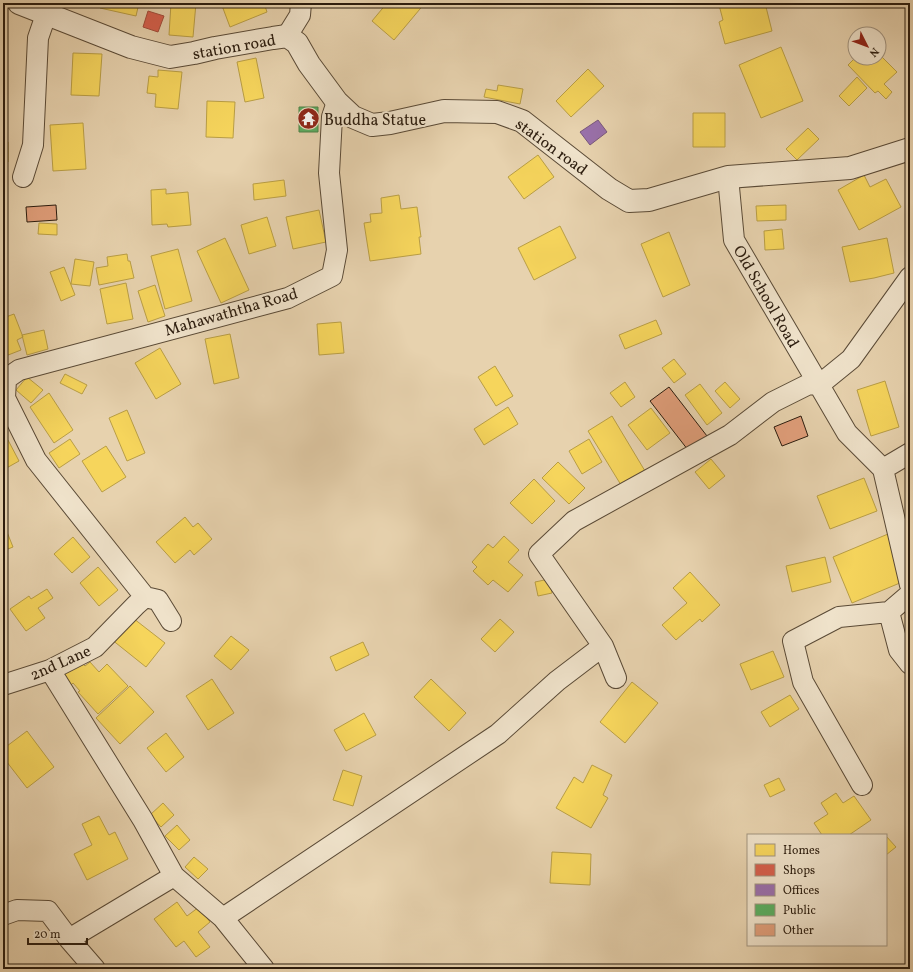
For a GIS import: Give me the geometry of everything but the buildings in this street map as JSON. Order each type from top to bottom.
[{"type":"street","name":"station road","points":[[19,3],[48,8],[131,47],[170,57],[287,36],[298,43],[309,64],[337,102],[353,117],[372,125],[390,123],[444,111],[497,112],[522,121],[609,189],[629,201],[649,200],[728,178],[850,168],[910,149]]},
{"type":"street","points":[[287,36],[300,15],[302,3]]},
{"type":"street","points":[[23,177],[33,145],[38,38],[48,8]]},
{"type":"street","name":"Mahawaththa Road","points":[[4,377],[19,370],[288,298],[332,276],[337,250],[329,173],[332,117],[337,102]]},
{"type":"street","name":"Old School Road","points":[[728,178],[734,240],[847,433],[883,469]]},
{"type":"street","points":[[616,678],[603,646],[539,554],[574,521],[730,435],[773,402],[809,384],[819,385],[851,359],[910,277]]},
{"type":"street","points":[[4,377],[5,398],[36,460],[145,597],[158,600],[171,621]]},
{"type":"street","points":[[910,453],[883,469],[910,585]]},
{"type":"street","points":[[862,785],[803,682],[793,641],[839,617],[889,612],[910,594]]},
{"type":"street","name":"2nd Lane","points":[[3,685],[50,670],[95,647],[145,597]]},
{"type":"street","points":[[889,612],[899,650],[910,664]]},
{"type":"street","points":[[223,918],[498,734],[557,681],[603,646]]},
{"type":"street","points":[[50,670],[143,820],[174,876],[223,918],[264,969]]},
{"type":"street","points":[[69,939],[174,876]]},
{"type":"street","points":[[3,915],[17,910],[48,911],[69,939],[95,969]]},
{"type":"place","name":"Buddha Statue","points":[[309,119]]}]
